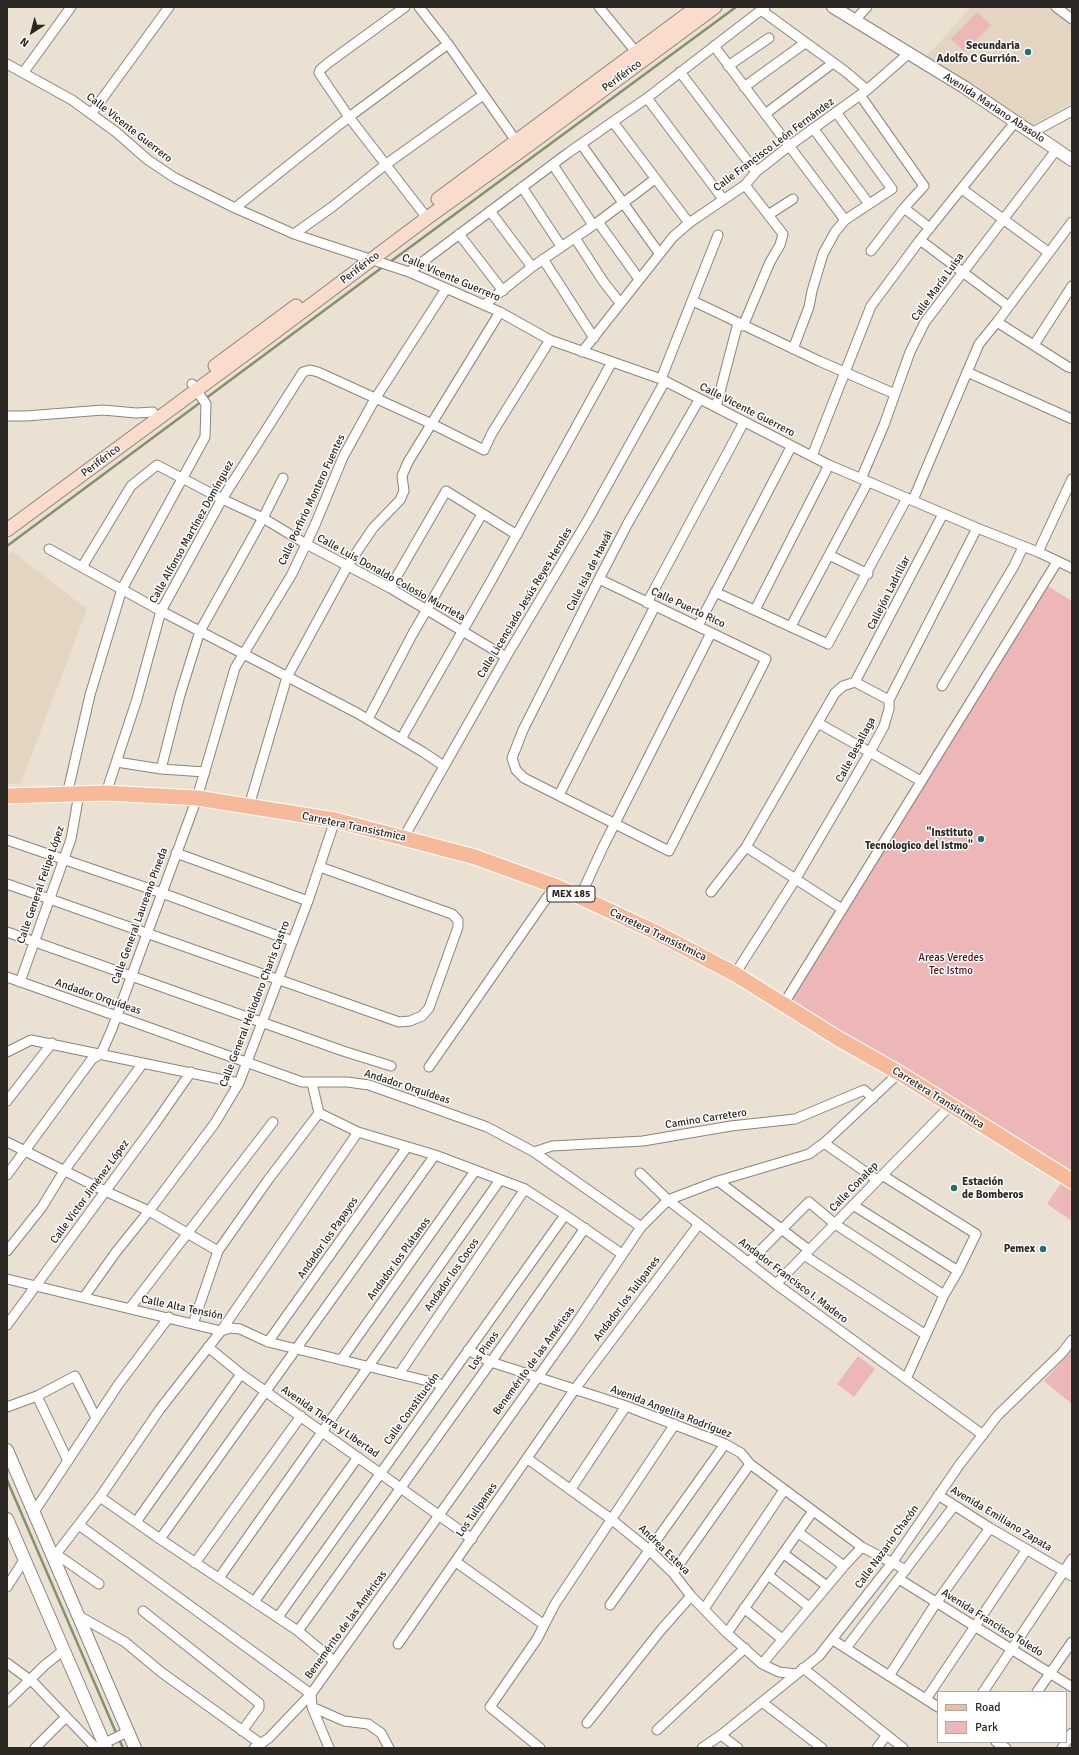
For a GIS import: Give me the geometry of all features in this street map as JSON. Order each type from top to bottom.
[{"type":"main road","name":"Periférico","points":[[7,530],[199,394],[367,258],[425,214],[516,141],[697,7]]},
{"type":"main road","name":"Periférico","points":[[425,214],[522,150],[715,7]]},
{"type":"main road","name":"Periférico","points":[[7,521],[153,412],[199,394]]},
{"type":"main road","name":"Carretera Transistmica","points":[[7,796],[106,793],[197,798],[335,820],[475,857],[580,897],[655,932],[735,974],[783,1005],[899,1073],[1072,1181]]},
{"type":"street","points":[[23,73],[71,7]]},
{"type":"street","points":[[92,114],[169,7]]},
{"type":"street","points":[[405,7],[320,70],[319,76],[385,165],[425,214]]},
{"type":"street","points":[[419,7],[448,44],[516,141]]},
{"type":"street","points":[[599,7],[636,52]]},
{"type":"street","name":"Avenida Mariano Abasolo","points":[[833,7],[964,87],[1033,132],[1072,160]]},
{"type":"street","points":[[855,20],[867,7]]},
{"type":"street","points":[[409,272],[522,187],[647,98],[763,9],[805,43],[846,72],[864,93],[924,186],[904,208],[871,251]]},
{"type":"street","points":[[1062,9],[1072,19]]},
{"type":"street","points":[[728,66],[769,38]]},
{"type":"street","points":[[744,87],[805,43]]},
{"type":"street","points":[[235,208],[349,118],[448,44]]},
{"type":"street","points":[[714,46],[845,220]]},
{"type":"street","name":"Calle Francisco León Fernández","points":[[582,352],[659,252],[673,237],[689,223],[745,185],[756,172],[789,146],[864,93],[908,54]]},
{"type":"street","points":[[765,114],[833,63]]},
{"type":"street","name":"Calle Vicente Guerrero","points":[[7,64],[72,100],[92,114],[148,160],[170,174],[235,208],[294,234],[409,272],[500,312],[550,340],[663,380],[699,400],[716,407],[829,465],[910,499]]},
{"type":"street","points":[[680,72],[756,172]]},
{"type":"street","points":[[294,234],[332,207],[385,165],[483,95]]},
{"type":"street","points":[[647,98],[723,199]]},
{"type":"street","points":[[1033,132],[1072,111]]},
{"type":"street","points":[[794,349],[809,307],[823,254],[836,232],[845,220],[892,189],[836,112]]},
{"type":"street","points":[[812,456],[871,306],[920,240],[1016,121]]},
{"type":"street","points":[[613,122],[689,223]]},
{"type":"street","points":[[813,128],[869,204]]},
{"type":"street","points":[[582,144],[659,252]]},
{"type":"street","name":"Calle María Luisa","points":[[791,626],[829,555],[865,480],[910,352],[925,322],[1057,149]]},
{"type":"street","points":[[553,165],[595,224],[639,279]]},
{"type":"street","points":[[484,305],[532,267],[595,224],[655,179]]},
{"type":"street","points":[[716,407],[740,324],[770,262],[780,245],[783,234],[745,185]]},
{"type":"street","points":[[522,187],[562,246]]},
{"type":"street","points":[[962,189],[1048,252]]},
{"type":"street","points":[[768,215],[793,199]]},
{"type":"street","points":[[904,208],[930,228]]},
{"type":"street","points":[[490,211],[532,267]]},
{"type":"street","points":[[716,592],[828,644],[910,499],[979,344],[1072,222]]},
{"type":"street","points":[[459,234],[503,291]]},
{"type":"street","name":"Calle Licenciado Jesús Reyes Heroles","points":[[404,837],[506,657],[589,518],[663,380],[718,235]]},
{"type":"street","points":[[575,238],[620,303]]},
{"type":"street","points":[[920,240],[1008,306]]},
{"type":"street","points":[[543,259],[594,338]]},
{"type":"street","points":[[1034,345],[1072,286]]},
{"type":"street","name":"Calle Porfirio Montero Fuentes","points":[[197,798],[206,772],[235,668],[292,574],[342,457],[375,399],[446,289]]},
{"type":"street","points":[[693,301],[844,373],[895,394]]},
{"type":"street","points":[[249,806],[287,677],[348,566],[373,528],[400,500],[404,491],[402,476],[408,462],[500,312]]},
{"type":"street","points":[[997,322],[1068,368],[1072,368]]},
{"type":"street","points":[[375,399],[432,424],[484,450],[492,433],[550,340]]},
{"type":"street","points":[[401,738],[463,631],[612,362]]},
{"type":"street","name":"Calle Alfonso Martínez Domínguez","points":[[106,793],[117,762],[161,611],[222,500],[297,380],[303,372],[310,370],[318,372],[375,399]]},
{"type":"street","points":[[967,372],[1072,419]]},
{"type":"street","name":"Calle General Felipe López","points":[[20,982],[71,839],[73,794],[90,695],[122,589],[206,437],[199,394]]},
{"type":"street","name":"Calle Isla de Hawái","points":[[559,795],[524,778],[516,770],[512,758],[523,730],[628,523],[699,400]]},
{"type":"street","points":[[7,416],[103,410],[136,413],[153,412]]},
{"type":"street","points":[[615,824],[559,795],[651,604],[744,422]]},
{"type":"street","points":[[698,626],[792,447]]},
{"type":"street","name":"Calle Luis Donaldo Colosio Murrieta","points":[[82,567],[131,486],[157,465],[222,500],[263,518],[306,544],[390,588],[426,611],[506,657]]},
{"type":"street","points":[[755,610],[829,465]]},
{"type":"street","points":[[160,769],[180,695],[200,631],[263,518],[283,478]]},
{"type":"street","points":[[1038,552],[1072,479]]},
{"type":"street","points":[[390,588],[446,490],[516,535]]},
{"type":"street","points":[[910,499],[943,514],[1038,552],[1072,568]]},
{"type":"street","points":[[368,719],[412,635],[482,514]]},
{"type":"street","name":"Callejón Ladrillar","points":[[855,682],[943,514]]},
{"type":"street","name":"Calle Besallaga","points":[[735,974],[795,880],[870,752],[884,726],[889,710],[889,700],[977,528]]},
{"type":"street","points":[[942,686],[1014,566],[1023,547]]},
{"type":"street","points":[[49,549],[161,611],[368,719],[444,766]]},
{"type":"street","points":[[829,555],[868,574]]},
{"type":"street","points":[[783,1005],[1057,562]]},
{"type":"street","name":"Calle Puerto Rico","points":[[599,580],[766,659],[669,851],[615,824]]},
{"type":"street","points":[[580,897],[711,633]]},
{"type":"street","points":[[711,892],[746,847],[835,694],[843,686],[855,682],[889,700]]},
{"type":"street","points":[[818,723],[921,781]]},
{"type":"street","points":[[117,762],[160,769],[206,772]]},
{"type":"street","name":"Calle General Laureano Pineda","points":[[7,1175],[92,1060],[100,1054],[132,976],[197,798]]},
{"type":"street","name":"Calle General Heliodoro Charis Castro","points":[[84,1297],[116,1252],[149,1211],[215,1123],[239,1083],[308,900],[335,820]]},
{"type":"street","points":[[7,840],[162,893],[292,941]]},
{"type":"street","points":[[746,847],[842,909]]},
{"type":"street","points":[[176,853],[308,900]]},
{"type":"street","points":[[7,884],[399,1022],[410,1021],[422,1016],[429,1008],[458,927],[458,920],[452,914],[320,867]]},
{"type":"street","points":[[428,1067],[554,886]]},
{"type":"street","points":[[7,932],[262,1021],[343,1051],[391,1066]]},
{"type":"street","name":"Andador Orquídeas","points":[[7,977],[302,1082],[347,1082],[369,1085],[487,1127],[534,1152],[641,1227]]},
{"type":"street","points":[[7,1052],[31,1040],[239,1083]]},
{"type":"street","points":[[7,1101],[52,1044]]},
{"type":"street","points":[[7,1251],[42,1207],[64,1171],[143,1063]]},
{"type":"street","name":"Calle Víctor Jiménez López","points":[[7,1325],[191,1072]]},
{"type":"street","name":"Benemérito de las Américas","points":[[257,1746],[269,1738],[311,1694],[574,1328],[641,1227],[668,1200],[718,1181],[809,1154],[824,1143],[899,1073]]},
{"type":"street","points":[[312,1083],[319,1113]]},
{"type":"street","name":"Camino Carretero","points":[[534,1152],[552,1146],[643,1141],[731,1126],[795,1119],[864,1090],[873,1098]]},
{"type":"street","name":"Calle Conalep","points":[[776,1284],[950,1106]]},
{"type":"street","points":[[319,1113],[358,1132],[436,1155],[525,1189],[622,1254]]},
{"type":"street","points":[[193,1324],[218,1251],[268,1180],[319,1113]]},
{"type":"street","points":[[130,1308],[273,1122]]},
{"type":"street","points":[[55,1556],[100,1497],[160,1409],[221,1331],[358,1132]]},
{"type":"street","points":[[7,1142],[105,1191],[149,1211],[218,1251]]},
{"type":"street","points":[[824,1143],[880,1178],[976,1234],[958,1271],[944,1295],[906,1379]]},
{"type":"street","name":"Andador los Papayos","points":[[268,1342],[408,1147]]},
{"type":"street","points":[[160,1539],[436,1155]]},
{"type":"street","name":"Andador los Plátanos","points":[[341,1360],[475,1171]]},
{"type":"street","name":"Andador Francisco I. Madero","points":[[640,1173],[668,1200],[776,1284],[983,1435]]},
{"type":"street","points":[[219,1578],[500,1180]]},
{"type":"street","points":[[718,1181],[783,1229],[807,1253],[926,1335]]},
{"type":"street","name":"Andador los Cocos","points":[[399,1374],[525,1189]]},
{"type":"street","points":[[749,1262],[809,1202],[835,1224],[944,1295]]},
{"type":"street","points":[[853,1205],[958,1271]]},
{"type":"street","name":"Calle Constitución","points":[[278,1617],[565,1215]]},
{"type":"street","name":"Andador los Tulipanes","points":[[575,1389],[699,1224]]},
{"type":"street","name":"Los Pinos","points":[[298,1631],[585,1228]]},
{"type":"street","name":"Calle Alta Tensión","points":[[7,1279],[169,1317],[221,1331],[230,1328],[240,1329],[268,1342],[444,1385]]},
{"type":"street","points":[[34,1512],[118,1385],[169,1317]]},
{"type":"street","name":"Calle Nazario Chacón","points":[[702,1748],[721,1735],[819,1656],[892,1563],[960,1464],[998,1415],[1062,1353],[1072,1340]]},
{"type":"street","name":"Avenida Tierra y Libertad","points":[[208,1347],[241,1374],[323,1431],[472,1539]]},
{"type":"street","name":"Avenida Angelita Rodríguez","points":[[468,1350],[491,1362],[626,1406],[725,1444],[741,1453],[750,1464],[862,1547],[906,1570]]},
{"type":"street","points":[[136,1522],[241,1374]]},
{"type":"street","points":[[7,1407],[37,1396],[75,1376],[96,1418]]},
{"type":"street","name":"Los Tulipanes","points":[[398,1644],[528,1459],[575,1389]]},
{"type":"street","points":[[37,1396],[68,1461]]},
{"type":"street","points":[[571,1489],[626,1406]]},
{"type":"street","points":[[195,1563],[301,1416]]},
{"type":"street","points":[[540,1748],[490,1707],[537,1639],[543,1624],[675,1424]]},
{"type":"street","points":[[610,1605],[725,1444]]},
{"type":"street","points":[[7,1450],[55,1556],[126,1733],[135,1748]]},
{"type":"street","points":[[254,1602],[358,1457]]},
{"type":"street","name":"Andrea Esteva","points":[[528,1459],[611,1519],[649,1550],[674,1573],[692,1596],[726,1632],[762,1664],[779,1672],[800,1671]]},
{"type":"street","points":[[674,1573],[750,1464]]},
{"type":"street","points":[[704,1609],[784,1490]]},
{"type":"street","name":"Avenida Emiliano Zapata","points":[[938,1495],[990,1528],[1068,1573]]},
{"type":"street","points":[[100,1497],[195,1563],[298,1631],[334,1661]]},
{"type":"street","points":[[846,1648],[954,1506]]},
{"type":"street","points":[[726,1632],[784,1554],[813,1511]]},
{"type":"street","points":[[7,1519],[64,1650],[103,1746]]},
{"type":"street","points":[[79,1525],[311,1694],[312,1707],[329,1748]]},
{"type":"street","points":[[889,1676],[936,1603],[990,1528]]},
{"type":"street","points":[[799,1533],[844,1566]]},
{"type":"street","points":[[762,1664],[844,1566],[862,1547]]},
{"type":"street","points":[[926,1699],[1027,1549]]},
{"type":"street","points":[[784,1554],[827,1586]]},
{"type":"street","points":[[55,1556],[99,1584]]},
{"type":"street","points":[[984,1691],[1068,1573],[1072,1559]]},
{"type":"street","points":[[7,1587],[24,1560]]},
{"type":"street","points":[[456,1562],[543,1624]]},
{"type":"street","points":[[768,1575],[809,1607]]},
{"type":"street","name":"Avenida Francisco Toledo","points":[[899,1579],[1072,1687]]},
{"type":"street","points":[[587,1723],[661,1630],[692,1596]]},
{"type":"street","points":[[744,1608],[782,1639]]},
{"type":"street","points":[[143,1611],[259,1702],[259,1708],[242,1731]]},
{"type":"street","points":[[79,1616],[125,1642],[161,1672],[242,1731],[257,1746]]},
{"type":"street","points":[[833,1640],[937,1706]]},
{"type":"street","points":[[1038,1691],[1072,1642]]},
{"type":"street","points":[[657,1730],[745,1648]]},
{"type":"street","points":[[7,1702],[30,1679],[64,1650]]},
{"type":"street","points":[[7,1662],[30,1679],[66,1717],[103,1746]]},
{"type":"street","points":[[800,1671],[903,1748]]},
{"type":"street","points":[[762,1702],[822,1748]]},
{"type":"street","points":[[312,1707],[344,1721],[368,1724],[381,1733],[389,1748]]},
{"type":"street","points":[[35,1748],[66,1717]]},
{"type":"street","points":[[103,1746],[126,1733]]},
{"type":"street","points":[[721,1735],[738,1748]]},
{"type":"street","points":[[877,1748],[886,1736]]},
{"type":"shaded area","points":[[971,7],[1050,7],[1072,22],[1072,103],[1031,126],[926,57]]},
{"type":"shaded area","points":[[12,551],[87,609],[21,783],[7,784],[7,555]]},
{"type":"green space","points":[[977,12],[991,25],[965,52],[951,39]]},
{"type":"green space","name":"Areas Veredes Tec Istmo","points":[[1046,585],[1072,601],[1072,1179],[783,1005]]},
{"type":"green space","points":[[1063,1180],[1072,1186],[1072,1221],[1047,1204]]},
{"type":"green space","points":[[1072,1350],[1072,1404],[1044,1381]]},
{"type":"green space","points":[[858,1356],[875,1369],[854,1397],[837,1384]]},
{"type":"waterway","points":[[390,262],[736,7]]},
{"type":"waterway","points":[[7,546],[384,266]]},
{"type":"waterway","points":[[7,1480],[117,1735]]},
{"type":"waterway","points":[[119,1739],[123,1748]]},
{"type":"place","name":"Secundaria Adolfo C Gurrión.","points":[[1028,52]]},
{"type":"place","name":"\"Instituto Tecnologico del Istmo\"","points":[[981,839]]},
{"type":"place","name":"Estación de Bomberos","points":[[954,1188]]},
{"type":"place","name":"Pemex","points":[[1043,1249]]}]
